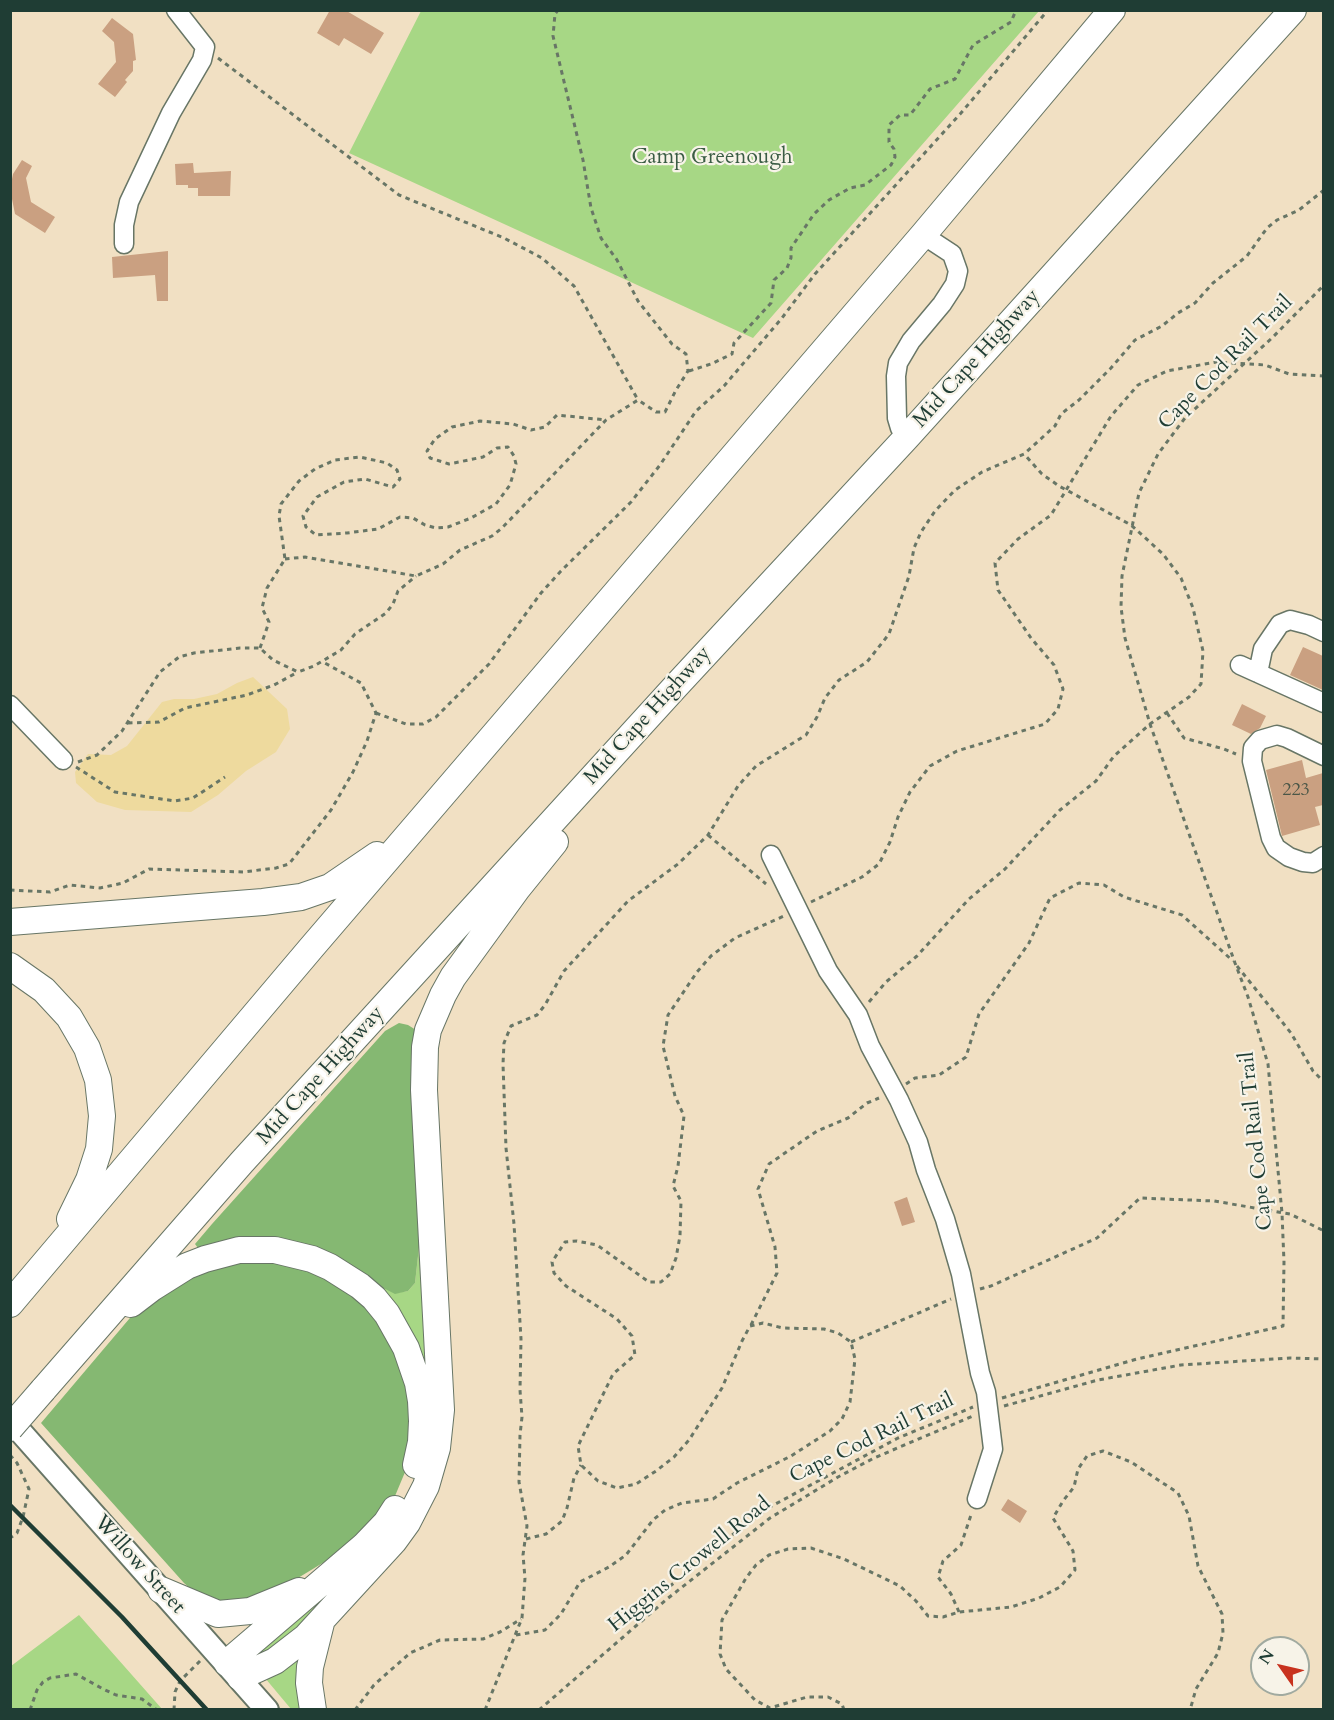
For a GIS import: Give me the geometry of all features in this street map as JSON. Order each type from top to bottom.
[{"type":"highway","points":[[10,1304],[923,235],[1112,10]]},
{"type":"highway","name":"Mid Cape Highway","points":[[10,1428],[242,1162],[675,687],[908,436],[1293,10]]},
{"type":"highway","points":[[227,1663],[263,1667],[286,1654],[306,1637],[380,1557],[407,1523],[426,1486],[437,1448],[440,1392],[424,1066],[428,1030],[453,977],[675,687]]},
{"type":"highway","points":[[10,922],[301,897],[343,880],[418,824]]},
{"type":"highway","points":[[10,966],[44,990],[69,1017],[90,1055],[101,1098],[101,1134],[94,1165],[81,1199],[53,1253]]},
{"type":"highway","points":[[88,1337],[172,1275],[205,1258],[239,1250],[275,1250],[312,1259],[345,1276],[374,1298],[398,1330],[413,1365],[421,1401],[421,1442],[411,1479],[386,1523],[364,1546],[227,1663]]},
{"type":"highway","points":[[161,1590],[206,1611],[234,1614],[263,1607],[324,1580]]},
{"type":"highway","points":[[313,1710],[309,1683],[310,1667],[321,1622]]},
{"type":"main road","name":"Willow Street","points":[[10,1420],[267,1710]]},
{"type":"street","points":[[124,244],[123,225],[129,202],[171,113],[202,60],[205,47],[176,10]]},
{"type":"street","points":[[908,436],[900,428],[897,418],[898,363],[911,341],[955,284],[958,271],[952,254],[923,235]]},
{"type":"street","points":[[1258,673],[1263,649],[1280,624],[1290,620],[1323,632]]},
{"type":"street","points":[[1240,665],[1323,703]]},
{"type":"street","points":[[10,705],[68,762]]},
{"type":"street","points":[[1323,756],[1277,735],[1260,740],[1253,748],[1252,761],[1253,775],[1276,848],[1289,857],[1303,862],[1313,863],[1323,856]]},
{"type":"street","points":[[771,855],[828,971],[858,1015],[870,1046],[918,1142],[945,1219],[965,1293],[993,1449],[977,1499]]},
{"type":"path","points":[[205,47],[399,195],[504,238],[542,258],[574,286],[638,400],[656,412],[665,412],[688,371],[686,354],[672,344],[638,301],[617,260],[601,238],[591,208],[583,160],[553,36],[555,14],[558,10]]},
{"type":"path","points":[[688,371],[732,354],[734,343],[771,303],[774,280],[787,268],[791,258],[791,248],[814,214],[829,200],[850,188],[865,185],[891,165],[895,158],[894,149],[889,142],[889,124],[900,115],[910,115],[930,89],[955,79],[973,45],[1011,22],[1016,10]]},
{"type":"path","points":[[323,662],[361,683],[376,713],[406,724],[423,724],[443,711],[489,664],[541,593],[631,502],[660,465],[696,411],[724,386],[782,318],[815,274],[961,112],[1048,10]]},
{"type":"path","points":[[485,1710],[522,1618],[525,1578],[523,1555],[527,1527],[519,1482],[519,1435],[522,1417],[521,1339],[514,1224],[506,1148],[504,1043],[511,1026],[537,1015],[564,971],[628,901],[678,864],[708,835],[738,786],[756,766],[806,735],[825,698],[839,680],[867,662],[889,634],[909,576],[914,548],[921,532],[935,511],[955,490],[982,472],[1024,454],[1055,426],[1061,414],[1079,400],[1111,368],[1135,340],[1162,326],[1195,303],[1213,283],[1247,256],[1267,228],[1277,220],[1299,210],[1323,190]]},
{"type":"path","name":"Cape Cod Rail Trail","points":[[656,1598],[720,1544],[768,1508],[898,1438],[954,1414],[986,1407],[1102,1368],[1283,1326],[1282,1213],[1268,1064],[1248,997],[1150,724],[1125,638],[1121,608],[1122,576],[1139,494],[1158,454],[1185,418],[1273,337],[1323,285]]},
{"type":"path","points":[[525,1539],[546,1534],[562,1521],[574,1478],[581,1465],[578,1446],[613,1374],[635,1354],[632,1336],[617,1319],[566,1286],[554,1273],[552,1262],[565,1242],[577,1241],[597,1245],[649,1282],[661,1282],[670,1274],[676,1258],[680,1236],[681,1202],[673,1186],[678,1166],[684,1116],[675,1096],[663,1046],[668,1016],[697,972],[711,956],[735,938],[798,910],[828,892],[862,877],[879,864],[910,792],[930,766],[957,751],[1045,724],[1058,710],[1063,689],[1054,665],[1031,638],[998,590],[995,563],[1018,539],[1051,514],[1111,416],[1138,386],[1167,371],[1216,362],[1245,362],[1265,365],[1289,374],[1323,376]]},
{"type":"path","points":[[128,723],[159,722],[185,708],[247,695],[323,662],[341,650],[355,634],[386,613],[393,604],[398,591],[416,576],[443,564],[460,550],[492,536],[502,528],[606,420],[638,400]]},
{"type":"path","points":[[260,648],[269,622],[262,608],[267,588],[285,560],[279,516],[281,504],[299,481],[315,469],[335,460],[360,457],[387,463],[397,470],[400,479],[393,487],[365,478],[344,482],[318,497],[303,516],[306,527],[316,535],[347,534],[378,529],[400,517],[413,518],[436,528],[448,527],[471,518],[496,504],[510,485],[516,465],[514,456],[508,447],[497,448],[483,457],[449,464],[430,458],[427,452],[435,439],[452,427],[480,421],[513,424],[531,430],[544,427],[557,415],[606,420]]},
{"type":"path","points":[[858,1015],[886,982],[917,956],[969,899],[1005,868],[1060,810],[1096,781],[1114,756],[1150,724],[1189,697],[1201,684],[1203,651],[1193,608],[1181,578],[1163,554],[1131,525],[1042,474],[1024,454]]},
{"type":"path","points":[[285,560],[305,557],[416,576]]},
{"type":"path","points":[[68,762],[97,755],[122,731],[160,672],[179,657],[240,648],[260,648],[273,660],[298,672]]},
{"type":"path","points":[[10,890],[50,892],[70,885],[100,888],[123,883],[149,869],[243,872],[289,864],[332,810],[367,741],[376,713]]},
{"type":"path","points":[[1167,713],[1184,738],[1224,749],[1252,761]]},
{"type":"path","points":[[68,762],[115,792],[175,801],[193,798],[225,777]]},
{"type":"path","points":[[708,835],[770,887]]},
{"type":"path","points":[[581,1465],[598,1481],[617,1488],[636,1484],[674,1457],[689,1440],[722,1388],[742,1341],[777,1272],[775,1247],[758,1189],[768,1164],[817,1131],[848,1118],[867,1102],[894,1091],[915,1078],[939,1075],[966,1057],[980,1014],[1029,943],[1050,898],[1079,883],[1104,885],[1124,897],[1182,915],[1235,963],[1291,1033],[1313,1071],[1323,1082]]},
{"type":"path","points":[[851,1342],[937,1304],[991,1286],[1097,1238],[1140,1198],[1214,1201],[1282,1213],[1323,1231]]},
{"type":"path","points":[[516,1635],[545,1630],[561,1614],[580,1582],[626,1555],[653,1520],[665,1510],[682,1503],[712,1499],[737,1482],[791,1456],[830,1431],[842,1419],[850,1402],[855,1359],[851,1342],[838,1333],[824,1329],[783,1328],[764,1323],[750,1326]]},
{"type":"path","name":"Higgins Crowell Road","points":[[539,1710],[667,1599],[770,1518],[874,1458],[986,1407],[1065,1388],[1181,1365],[1233,1360],[1323,1359]]},
{"type":"path","points":[[844,1710],[842,1704],[828,1697],[807,1697],[770,1708],[755,1700],[726,1669],[720,1654],[722,1620],[741,1584],[756,1565],[769,1555],[788,1549],[811,1548],[844,1559],[900,1586],[916,1600],[928,1616],[943,1617],[959,1612],[1011,1607],[1039,1598],[1060,1587],[1075,1570],[1073,1551],[1053,1518],[1074,1487],[1078,1469],[1087,1456],[1103,1451],[1131,1462],[1178,1493],[1189,1516],[1198,1566],[1222,1614],[1222,1633],[1218,1653],[1196,1689],[1190,1710]]},
{"type":"path","points":[[10,1455],[17,1463],[29,1489],[17,1533],[10,1538]]},
{"type":"path","points":[[959,1612],[951,1594],[938,1577],[943,1562],[961,1545],[977,1499]]},
{"type":"path","points":[[355,1710],[374,1685],[410,1653],[440,1640],[483,1639],[500,1632],[522,1618]]},
{"type":"path","points":[[174,1710],[175,1692],[180,1681],[227,1663]]},
{"type":"path","points":[[30,1710],[37,1690],[43,1682],[50,1678],[76,1674],[116,1695],[142,1699],[157,1710]]},
{"type":"green space","name":"Camp Greenough","points":[[421,10],[1039,11],[753,338],[349,153]]},
{"type":"green space","points":[[399,1023],[416,1030],[420,1238],[415,1283],[408,1291],[395,1294],[362,1277],[198,1248],[195,1244],[212,1224],[385,1031]]},
{"type":"green space","points":[[420,1238],[422,1240],[435,1424],[430,1454],[420,1485],[411,1504],[382,1545],[294,1640],[276,1653],[253,1661],[250,1658],[253,1652],[384,1538],[396,1524],[419,1481],[424,1467],[429,1430],[430,1407],[424,1371],[402,1321],[362,1277],[395,1293],[408,1291],[415,1283]]},
{"type":"green space","points":[[244,1259],[293,1264],[335,1281],[381,1320],[412,1390],[408,1465],[395,1496],[384,1513],[344,1550],[270,1595],[225,1605],[192,1590],[184,1583],[41,1423],[135,1312],[189,1275]]},
{"type":"green space","points":[[79,1615],[162,1709],[11,1709],[11,1666]]},
{"type":"green space","points":[[300,1655],[305,1709],[291,1709],[265,1678]]},
{"type":"sand","points":[[253,677],[287,709],[290,729],[276,752],[191,812],[125,810],[97,802],[76,783],[75,772],[88,754],[111,755],[127,746],[162,702],[217,694]]},
{"type":"building","points":[[330,10],[345,10],[384,33],[371,54],[344,38],[339,46],[317,33]]},
{"type":"building","points":[[112,18],[133,34],[136,60],[133,61],[133,71],[125,80],[127,82],[115,97],[98,84],[116,62],[114,42],[102,31]]},
{"type":"building","points":[[22,160],[32,166],[26,178],[31,202],[55,217],[45,233],[15,214],[10,189],[13,174]]},
{"type":"building","points":[[193,163],[194,173],[231,171],[230,196],[198,196],[198,188],[176,185],[175,164]]},
{"type":"building","points":[[168,251],[168,301],[157,301],[155,275],[113,278],[112,257]]},
{"type":"building","points":[[1303,647],[1323,656],[1323,690],[1290,675]]},
{"type":"building","points":[[1242,704],[1266,716],[1260,728],[1251,734],[1232,725]]},
{"type":"building","points":[[1302,760],[1306,778],[1323,773],[1323,805],[1315,807],[1320,825],[1282,836],[1266,770]]},
{"type":"building","points":[[907,1197],[915,1222],[902,1226],[894,1202]]},
{"type":"building","points":[[1008,1499],[1027,1511],[1020,1523],[1001,1510]]},
{"type":"railway","points":[[10,1505],[122,1617],[207,1710]]}]
